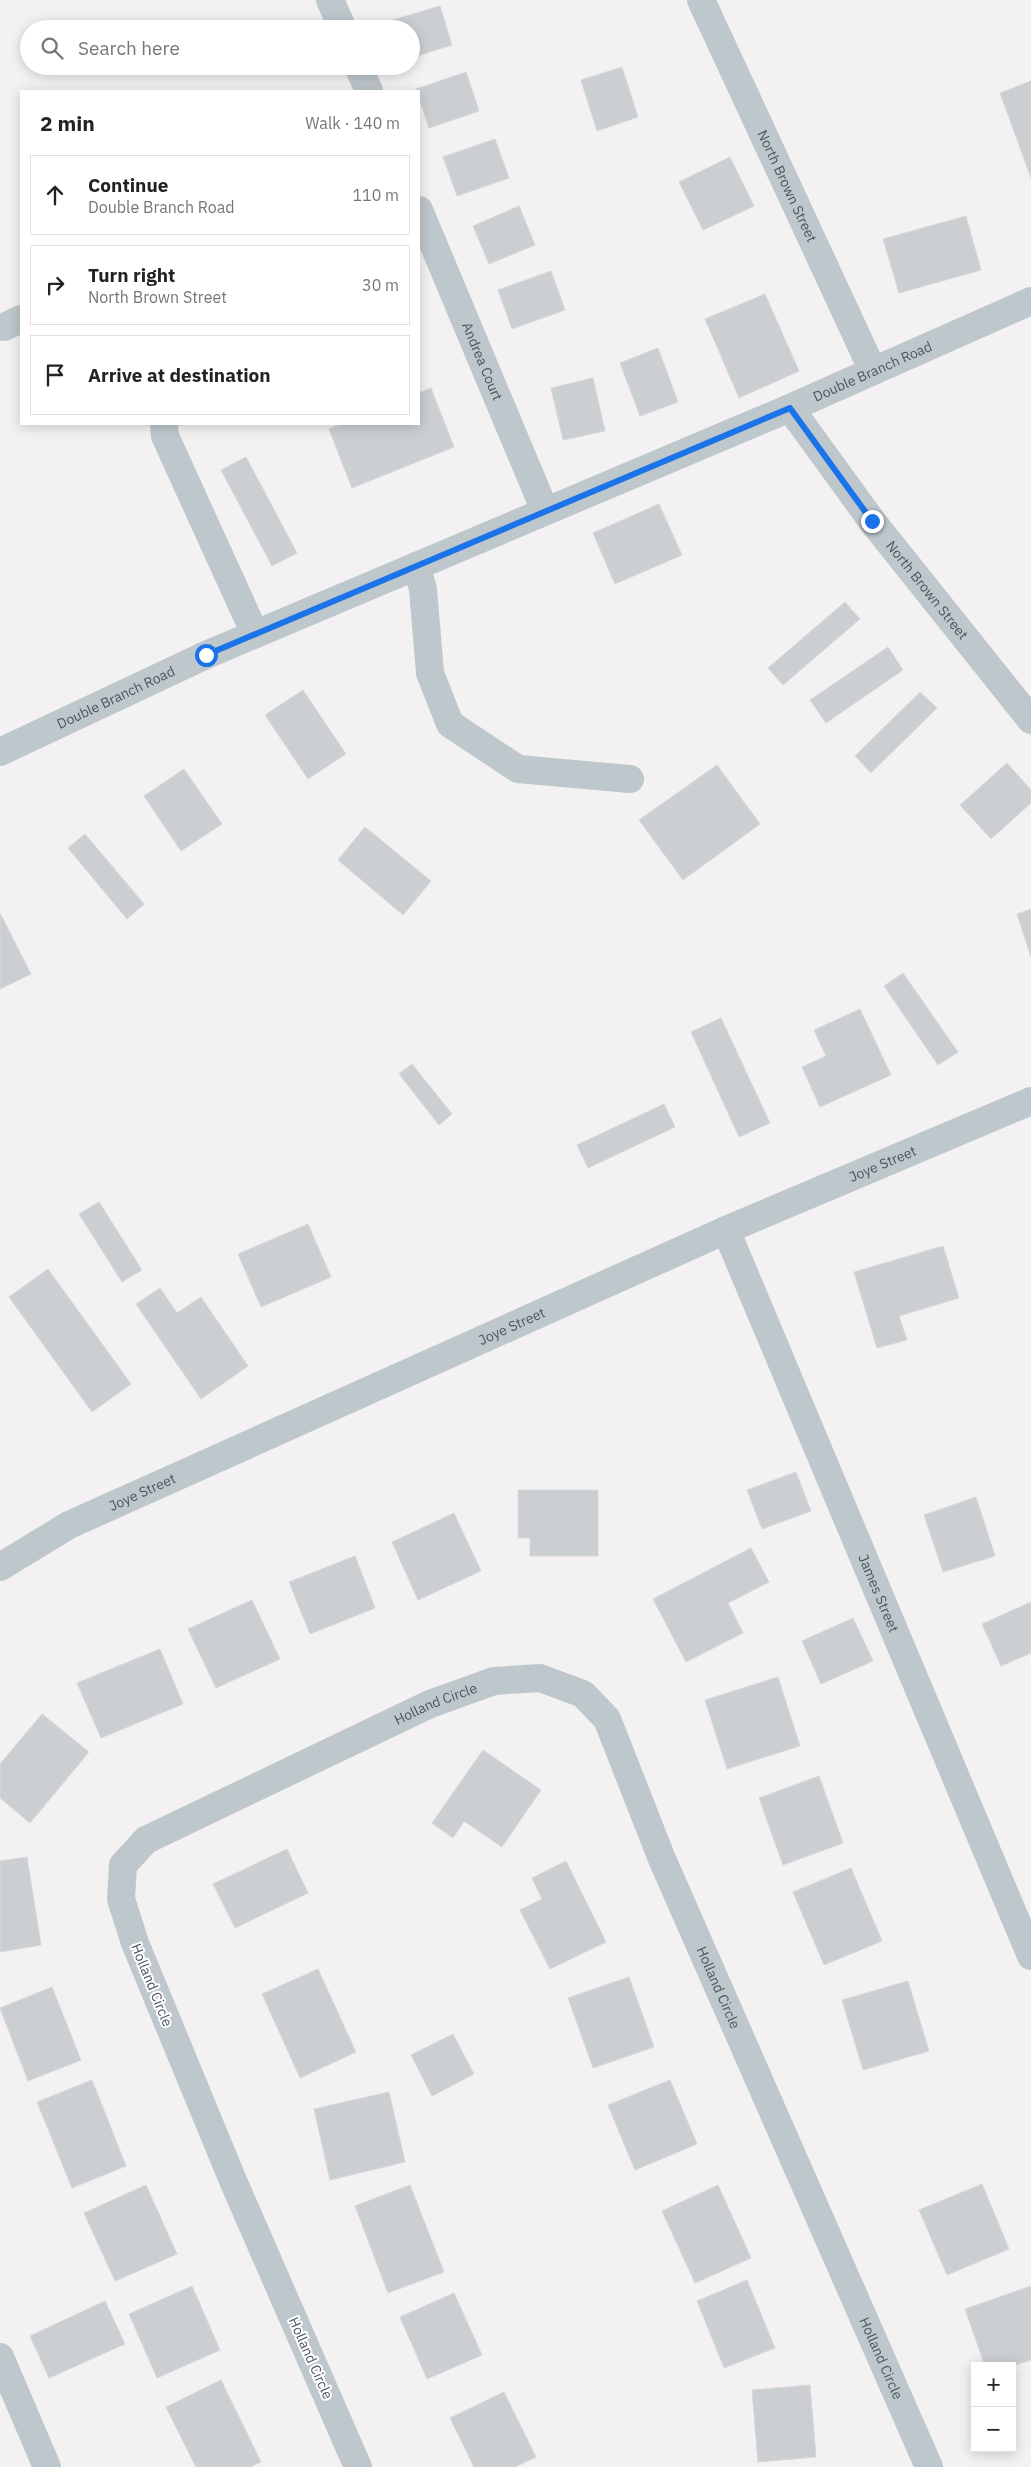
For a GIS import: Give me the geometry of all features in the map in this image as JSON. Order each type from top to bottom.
[{"type":"street","points":[[330,0],[338,20]]},
{"type":"street","name":"North Brown Street","points":[[700,0],[873,372]]},
{"type":"street","points":[[362,75],[369,90]]},
{"type":"street","name":"Andrea Court","points":[[420,212],[546,511]]},
{"type":"street","name":"Double Branch Road","points":[[0,752],[255,634],[790,408],[1031,301]]},
{"type":"street","name":"North Brown Street","points":[[790,408],[872,521],[1031,720]]},
{"type":"street","points":[[164,425],[165,436],[255,634]]},
{"type":"street","points":[[416,566],[423,589],[430,673],[450,724],[518,770],[630,779]]},
{"type":"street","name":"Joye Street","points":[[0,1567],[69,1525],[726,1230],[1031,1101]]},
{"type":"street","name":"James Street","points":[[726,1230],[1031,1956]]},
{"type":"street","name":"Holland Circle","points":[[358,2467],[234,2183],[135,1943],[121,1899],[123,1865],[146,1840],[430,1704],[494,1681],[540,1678],[583,1694],[607,1719],[662,1859],[929,2467]]},
{"type":"street","points":[[0,2357],[47,2467]]},
{"type":"building","points":[[440,6],[452,45],[420,55],[420,20],[393,20]]},
{"type":"building","points":[[622,67],[638,117],[597,131],[581,80]]},
{"type":"building","points":[[466,72],[479,111],[429,128],[420,101],[420,90],[416,89]]},
{"type":"building","points":[[1031,81],[1031,178],[1000,93]]},
{"type":"building","points":[[495,139],[509,178],[457,196],[443,157]]},
{"type":"building","points":[[730,157],[754,206],[703,230],[679,182]]},
{"type":"building","points":[[519,206],[535,245],[489,264],[473,226]]},
{"type":"building","points":[[966,216],[981,270],[899,293],[883,239]]},
{"type":"building","points":[[551,271],[565,310],[512,329],[498,290]]},
{"type":"building","points":[[765,294],[799,371],[739,398],[705,319]]},
{"type":"building","points":[[658,348],[678,402],[640,416],[620,363]]},
{"type":"building","points":[[593,378],[605,431],[563,440],[551,388]]},
{"type":"building","points":[[431,388],[454,447],[352,488],[329,429],[339,425],[420,425],[420,393]]},
{"type":"building","points":[[246,457],[297,553],[272,566],[221,470]]},
{"type":"building","points":[[659,504],[682,555],[615,584],[593,533]]},
{"type":"building","points":[[845,602],[860,619],[783,685],[768,668]]},
{"type":"building","points":[[888,647],[903,670],[826,723],[810,700]]},
{"type":"building","points":[[303,690],[346,754],[308,779],[265,715]]},
{"type":"building","points":[[920,692],[937,708],[871,773],[855,756]]},
{"type":"building","points":[[1007,763],[1031,790],[1031,803],[991,839],[960,805]]},
{"type":"building","points":[[717,765],[760,824],[683,880],[639,820]]},
{"type":"building","points":[[184,769],[222,824],[181,851],[144,796]]},
{"type":"building","points":[[365,827],[431,881],[403,915],[338,860]]},
{"type":"building","points":[[85,834],[144,904],[127,919],[68,848]]},
{"type":"building","points":[[1031,909],[1031,957],[1017,914]]},
{"type":"building","points":[[0,913],[31,974],[0,989]]},
{"type":"building","points":[[903,973],[958,1052],[938,1065],[884,986]]},
{"type":"building","points":[[860,1009],[891,1075],[820,1107],[802,1067],[826,1056],[814,1030]]},
{"type":"building","points":[[721,1018],[770,1123],[739,1137],[691,1032]]},
{"type":"building","points":[[412,1064],[452,1114],[439,1125],[399,1074]]},
{"type":"building","points":[[664,1104],[675,1127],[588,1168],[577,1145]]},
{"type":"building","points":[[99,1202],[142,1270],[122,1282],[79,1214]]},
{"type":"building","points":[[308,1224],[331,1277],[261,1307],[238,1254]]},
{"type":"building","points":[[943,1246],[959,1298],[899,1316],[907,1340],[877,1348],[854,1272]]},
{"type":"building","points":[[48,1269],[131,1384],[92,1412],[9,1297]]},
{"type":"building","points":[[160,1288],[177,1313],[201,1297],[248,1366],[201,1399],[136,1304]]},
{"type":"building","points":[[796,1472],[811,1511],[762,1529],[747,1490]]},
{"type":"building","points":[[518,1490],[598,1490],[598,1556],[530,1556],[530,1538],[518,1538]]},
{"type":"building","points":[[976,1497],[995,1556],[943,1572],[924,1515]]},
{"type":"building","points":[[454,1513],[481,1571],[418,1600],[392,1542]]},
{"type":"building","points":[[751,1548],[769,1582],[728,1603],[743,1633],[686,1662],[653,1599]]},
{"type":"building","points":[[355,1556],[375,1608],[310,1634],[289,1582]]},
{"type":"building","points":[[252,1600],[280,1659],[216,1688],[188,1629]]},
{"type":"building","points":[[1031,1602],[1031,1653],[1001,1666],[982,1624]]},
{"type":"building","points":[[853,1618],[873,1661],[821,1684],[802,1641]]},
{"type":"building","points":[[160,1649],[183,1704],[101,1738],[77,1683]]},
{"type":"building","points":[[778,1677],[800,1746],[727,1769],[705,1700]]},
{"type":"building","points":[[42,1714],[89,1752],[30,1823],[0,1798],[0,1764]]},
{"type":"building","points":[[483,1750],[541,1790],[502,1847],[464,1821],[453,1838],[432,1823]]},
{"type":"building","points":[[819,1776],[843,1843],[783,1865],[759,1798]]},
{"type":"building","points":[[287,1849],[308,1893],[235,1928],[213,1884]]},
{"type":"building","points":[[27,1857],[41,1945],[0,1952],[0,1861]]},
{"type":"building","points":[[566,1861],[606,1942],[550,1969],[520,1910],[542,1899],[532,1878]]},
{"type":"building","points":[[851,1868],[882,1941],[824,1965],[793,1892]]},
{"type":"building","points":[[318,1969],[356,2052],[300,2078],[262,1994]]},
{"type":"building","points":[[629,1977],[654,2047],[593,2068],[568,1998]]},
{"type":"building","points":[[908,1981],[929,2051],[863,2070],[842,2000]]},
{"type":"building","points":[[52,1987],[81,2060],[28,2081],[0,2008]]},
{"type":"building","points":[[453,2034],[474,2074],[432,2096],[411,2055]]},
{"type":"building","points":[[92,2080],[126,2166],[72,2188],[37,2102]]},
{"type":"building","points":[[670,2080],[697,2144],[635,2170],[608,2105]]},
{"type":"building","points":[[389,2092],[405,2162],[330,2180],[314,2109]]},
{"type":"building","points":[[982,2184],[1009,2249],[947,2275],[919,2210]]},
{"type":"building","points":[[146,2185],[177,2254],[115,2281],[84,2213]]},
{"type":"building","points":[[410,2185],[444,2272],[388,2293],[355,2206]]},
{"type":"building","points":[[718,2185],[751,2258],[695,2283],[662,2211]]},
{"type":"building","points":[[747,2280],[775,2348],[724,2368],[697,2301]]},
{"type":"building","points":[[192,2286],[220,2350],[157,2378],[129,2314]]},
{"type":"building","points":[[1031,2286],[1031,2360],[1016,2365],[1016,2362],[984,2362],[965,2309]]},
{"type":"building","points":[[454,2293],[482,2355],[427,2379],[400,2317]]},
{"type":"building","points":[[105,2301],[125,2344],[49,2378],[30,2336]]},
{"type":"building","points":[[221,2380],[261,2462],[250,2467],[196,2467],[166,2407]]},
{"type":"building","points":[[810,2385],[816,2457],[758,2462],[752,2390]]},
{"type":"building","points":[[504,2392],[536,2457],[515,2467],[474,2467],[450,2418]]},
{"type":"route","points":[[206,655],[790,408],[872,521]]}]
